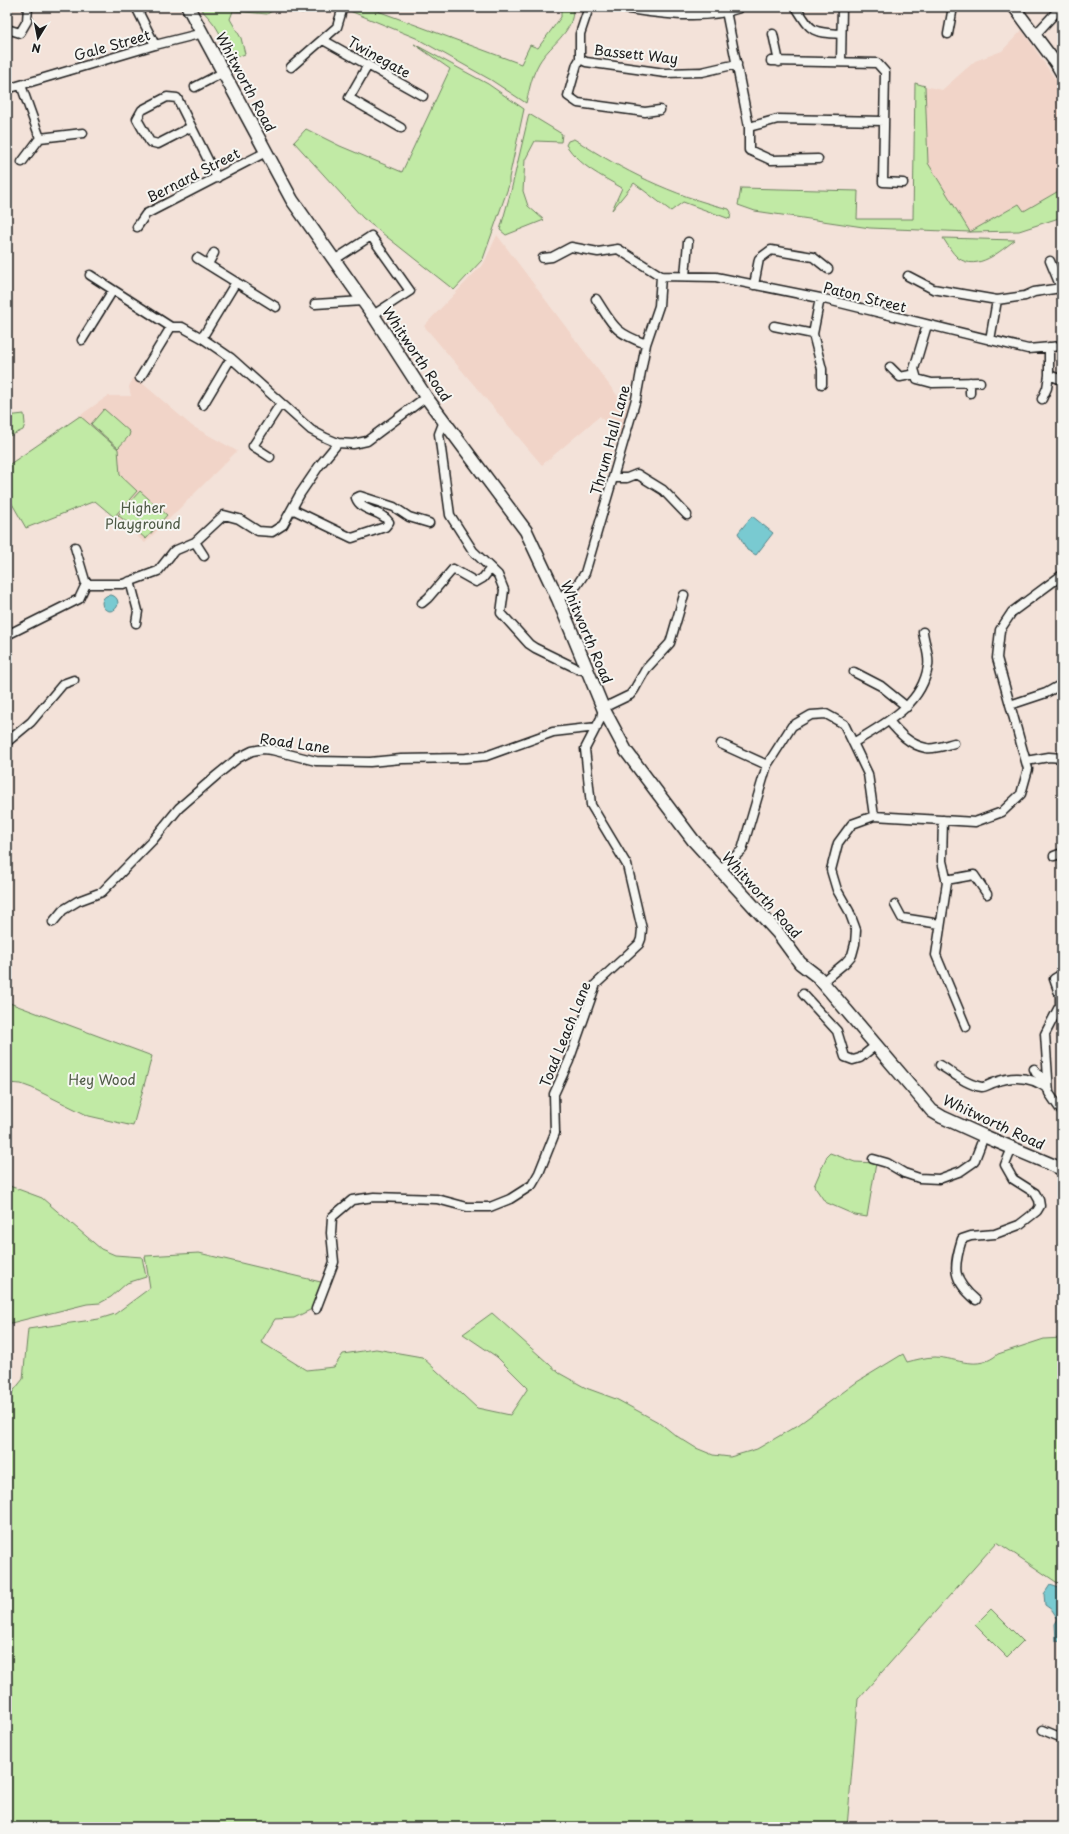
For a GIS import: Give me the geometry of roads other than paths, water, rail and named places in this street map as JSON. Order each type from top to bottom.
[{"type":"main road","name":"Whitworth Road","points":[[188,7],[292,200],[373,315],[426,397],[526,531],[558,599],[603,708],[626,751],[693,840],[778,933],[800,963],[822,982],[932,1111],[984,1136],[1062,1169]]},
{"type":"street","points":[[7,29],[20,33],[27,21],[28,7]]},
{"type":"street","points":[[136,7],[155,45]]},
{"type":"street","points":[[291,66],[337,27],[343,7]]},
{"type":"street","points":[[589,7],[580,34],[580,59],[577,64],[568,96],[578,103],[645,112],[660,110]]},
{"type":"street","points":[[625,7],[666,14],[726,11],[738,7]]},
{"type":"street","points":[[796,7],[812,30],[818,33],[841,34]]},
{"type":"street","points":[[841,62],[842,7]]},
{"type":"street","points":[[948,34],[953,7]]},
{"type":"street","points":[[1014,7],[1035,35],[1058,59],[1062,74]]},
{"type":"street","points":[[1035,35],[1061,7]]},
{"type":"street","points":[[726,11],[749,127],[749,150],[771,160],[818,159]]},
{"type":"street","name":"Gale Street","points":[[7,89],[155,45],[203,33]]},
{"type":"street","points":[[773,34],[775,62],[877,63],[885,72],[884,182],[903,183]]},
{"type":"street","name":"Twinegate","points":[[322,40],[423,96]]},
{"type":"street","name":"Bassett Way","points":[[580,59],[586,62],[665,73],[702,72],[736,64]]},
{"type":"street","points":[[368,65],[349,98],[401,128]]},
{"type":"street","points":[[195,87],[224,72]]},
{"type":"street","points":[[21,85],[40,138]]},
{"type":"street","points":[[191,127],[158,144],[150,142],[137,119],[142,110],[167,97],[177,98],[217,178]]},
{"type":"street","points":[[749,127],[778,120],[884,121]]},
{"type":"street","points":[[22,162],[40,138],[83,133]]},
{"type":"street","name":"Bernard Street","points":[[137,227],[146,214],[266,152]]},
{"type":"street","points":[[334,260],[371,236],[410,291],[373,315]]},
{"type":"street","points":[[685,276],[688,242]]},
{"type":"street","points":[[543,258],[553,261],[571,247],[598,252],[618,249],[661,276]]},
{"type":"street","points":[[754,285],[759,259],[771,250],[813,257],[828,269]]},
{"type":"street","points":[[208,264],[214,253]]},
{"type":"street","points":[[197,258],[276,307]]},
{"type":"street","points":[[908,276],[933,290],[997,300],[1025,296],[1034,292],[1061,289],[1050,261]]},
{"type":"street","points":[[90,275],[171,327],[182,327],[202,338],[231,358],[280,404],[311,430],[338,443],[353,444],[367,441],[426,397]]},
{"type":"street","name":"Paton Street","points":[[661,276],[716,277],[820,298],[1028,349],[1062,346]]},
{"type":"street","name":"Thrum Hall Lane","points":[[558,599],[577,585],[585,573],[636,399],[646,344],[659,306],[661,276]]},
{"type":"street","points":[[202,338],[236,282]]},
{"type":"street","points":[[82,340],[113,290]]},
{"type":"street","points":[[820,298],[813,334],[822,369],[822,384]]},
{"type":"street","points":[[596,299],[615,328],[627,337],[646,344]]},
{"type":"street","points":[[990,340],[997,300]]},
{"type":"street","points":[[315,304],[363,301]]},
{"type":"street","points":[[927,325],[914,369],[917,379],[932,383],[980,382]]},
{"type":"street","points":[[774,326],[813,334]]},
{"type":"street","points":[[140,378],[171,327]]},
{"type":"street","points":[[1042,399],[1047,388],[1049,375],[1049,347]]},
{"type":"street","points":[[203,405],[231,358]]},
{"type":"street","points":[[890,367],[900,377],[916,374]]},
{"type":"street","points":[[1049,375],[1062,380]]},
{"type":"street","points":[[970,382],[970,393]]},
{"type":"street","points":[[270,457],[253,446],[280,404]]},
{"type":"street","points":[[444,421],[439,434],[450,515],[473,550],[498,575],[504,590],[501,613],[529,644],[578,668],[588,671]]},
{"type":"street","points":[[86,584],[123,584],[158,571],[170,555],[177,549],[195,542],[224,515],[240,519],[258,531],[272,532],[283,525],[319,466],[338,443]]},
{"type":"street","points":[[614,478],[627,478],[637,474],[663,490],[687,515]]},
{"type":"street","points":[[292,509],[352,538],[386,527],[389,522],[385,516],[360,504],[356,498],[360,496],[394,507],[409,517],[429,523]]},
{"type":"street","points":[[195,542],[204,556]]},
{"type":"street","points":[[7,635],[79,599],[86,584],[75,547]]},
{"type":"street","points":[[422,603],[453,569],[476,582],[491,568]]},
{"type":"street","points":[[822,982],[845,963],[852,955],[855,944],[856,930],[849,912],[837,890],[831,870],[838,843],[852,824],[874,816],[975,822],[1002,812],[1021,794],[1028,769],[997,658],[1000,630],[1012,612],[1062,575]]},
{"type":"street","points":[[130,581],[138,612],[136,623]]},
{"type":"street","points":[[603,708],[630,695],[646,669],[670,643],[684,595]]},
{"type":"street","points":[[853,743],[889,721],[907,707],[920,691],[929,665],[922,632]]},
{"type":"street","points":[[854,672],[881,686],[907,707]]},
{"type":"street","points":[[7,742],[31,722],[63,684],[74,680]]},
{"type":"street","points":[[1010,705],[1046,693],[1062,684]]},
{"type":"street","name":"Toad Leach Lane","points":[[316,1309],[334,1262],[331,1233],[332,1217],[352,1200],[374,1197],[406,1197],[436,1199],[467,1207],[490,1207],[510,1199],[532,1185],[540,1173],[555,1133],[554,1094],[569,1060],[596,984],[639,944],[641,939],[642,929],[627,865],[591,805],[585,749],[596,727],[603,708]]},
{"type":"street","points":[[719,870],[742,850],[767,766],[792,726],[811,715],[826,714],[844,724],[868,774],[874,816]]},
{"type":"street","points":[[889,721],[900,734],[910,742],[927,749],[954,743]]},
{"type":"street","name":"Road Lane","points":[[53,922],[63,910],[78,901],[102,892],[152,840],[179,808],[238,758],[252,751],[263,749],[272,750],[316,761],[370,762],[408,759],[466,758],[486,756],[553,732],[596,727]]},
{"type":"street","points":[[721,744],[767,766]]},
{"type":"street","points":[[1026,761],[1050,757],[1062,758]]},
{"type":"street","points":[[943,820],[942,860],[946,880],[936,955],[966,1027]]},
{"type":"street","points":[[946,880],[974,875],[987,894]]},
{"type":"street","points":[[895,905],[902,918],[940,924]]},
{"type":"street","points":[[1062,974],[1054,979],[1058,989],[1060,1001],[1057,1012],[1046,1031],[1049,1093],[1062,1112]]},
{"type":"street","points":[[802,994],[837,1031],[845,1057],[853,1060],[860,1058],[876,1045]]},
{"type":"street","points":[[940,1065],[965,1081],[983,1087],[1010,1077],[1023,1077],[1042,1085],[1049,1090]]},
{"type":"street","points":[[1034,1069],[1036,1073],[1048,1081]]},
{"type":"street","points":[[873,1159],[887,1163],[904,1173],[919,1178],[939,1179],[961,1171],[974,1162],[984,1136]]},
{"type":"street","points":[[976,1300],[963,1289],[958,1280],[955,1259],[962,1239],[972,1236],[995,1234],[1019,1225],[1040,1206],[1039,1200],[1035,1193],[1013,1179],[1005,1165],[1012,1148]]},
{"type":"street","points":[[1043,1730],[1062,1738]]},
{"type":"water","points":[[752,516],[773,533],[756,555],[747,550],[738,533]]},
{"type":"water","points":[[110,595],[116,597],[118,603],[116,609],[110,611],[104,609],[102,603],[104,597]]},
{"type":"water","points":[[1050,1585],[1062,1589],[1062,1642],[1056,1641],[1055,1624],[1058,1619],[1052,1610],[1045,1605],[1044,1594]]},
{"type":"park label","name":"Higher Playground","points":[[143,516]]},
{"type":"park label","name":"Hey Wood","points":[[102,1079]]}]
